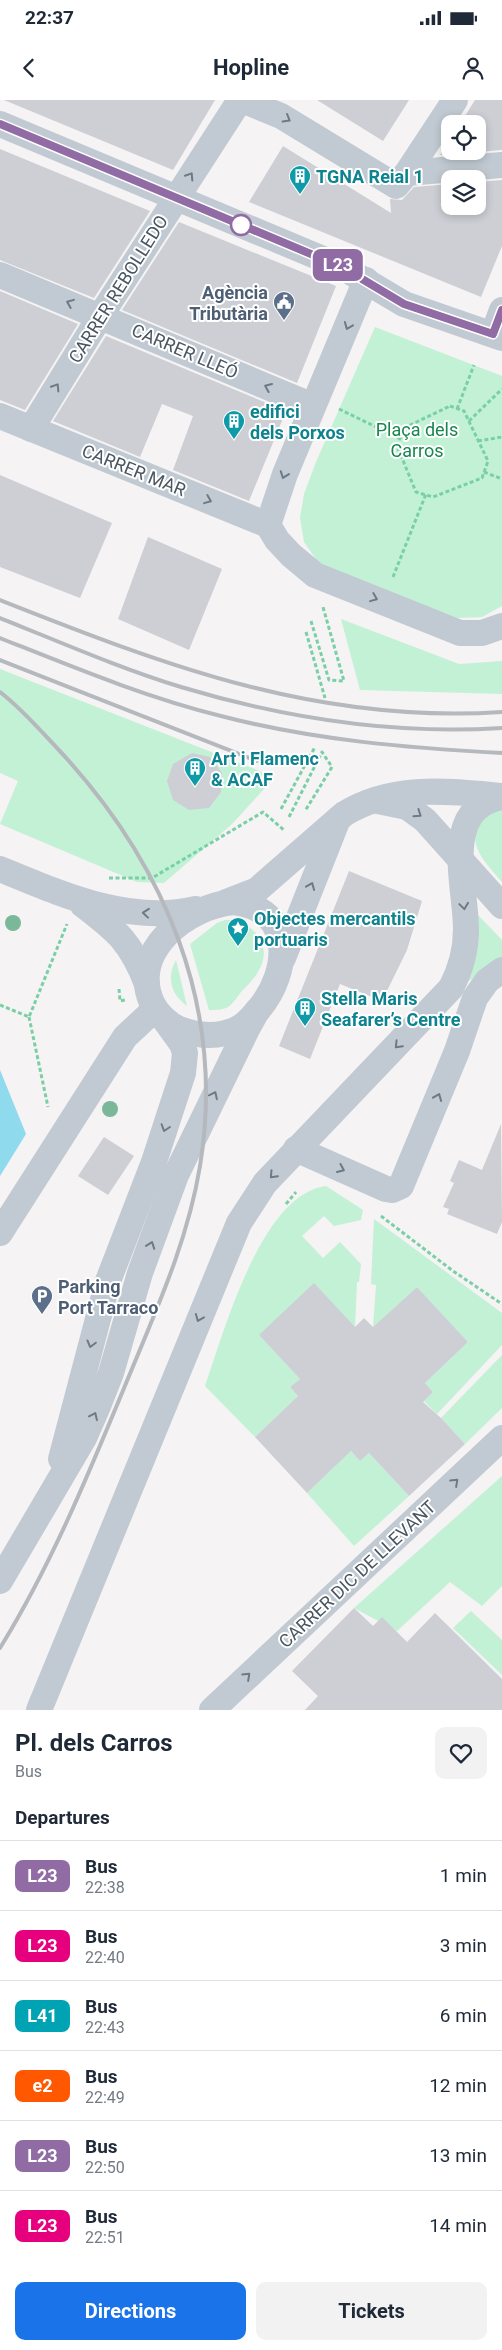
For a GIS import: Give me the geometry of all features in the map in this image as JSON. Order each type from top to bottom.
[{"type":"street","points":[[241,100],[281,116],[402,179],[502,165]]},
{"type":"street","name":"CARRER REBOLLEDO","points":[[31,429],[101,315],[241,100]]},
{"type":"street","points":[[402,179],[455,100]]},
{"type":"street","points":[[0,124],[342,267],[404,304],[497,336],[502,310]]},
{"type":"street","name":"CARRER LLEÓ","points":[[0,275],[101,315],[313,406]]},
{"type":"street","points":[[366,280],[284,474],[268,525],[277,540],[291,556],[315,575],[460,633],[482,633],[502,626]]},
{"type":"street","name":"CARRER MAR","points":[[0,416],[268,525]]},
{"type":"street","points":[[72,911],[151,914],[186,912],[217,904],[257,890],[338,819],[360,805],[412,791],[502,796]]},
{"type":"street","points":[[40,1710],[239,1223],[265,1182],[451,988],[460,968],[465,941],[460,858],[464,830],[472,813],[479,805],[502,796]]},
{"type":"street","points":[[372,801],[396,804],[417,813],[502,906]]},
{"type":"street","points":[[0,1581],[84,1438],[111,1373],[140,1273],[176,1175],[246,1029],[272,990],[280,964],[338,819]]},
{"type":"street","points":[[0,869],[72,911],[110,926],[126,941],[138,962],[159,1014],[182,1044],[185,1053],[182,1073],[154,1162],[107,1261],[106,1291],[54,1489]]},
{"type":"street","points":[[147,984],[150,958],[157,945],[185,919],[217,904],[246,903],[267,915],[280,934],[282,945],[280,964]]},
{"type":"street","points":[[296,1149],[386,1189],[392,1190],[401,1186],[456,1051],[475,998],[487,981],[502,970]]},
{"type":"street","points":[[159,1014],[173,1027],[192,1034],[211,1035],[239,1028],[258,1011]]},
{"type":"street","points":[[0,1233],[124,1037],[159,1014]]},
{"type":"street","points":[[107,1261],[140,1273]]},
{"type":"street","name":"CARRER DIC DE LLEVANT","points":[[212,1710],[502,1438]]},
{"type":"path","points":[[457,408],[474,365]]},
{"type":"path","points":[[469,421],[502,389]]},
{"type":"path","points":[[313,406],[339,409],[399,438]]},
{"type":"path","points":[[450,406],[464,411],[469,421],[488,461],[482,478],[433,497],[416,492],[397,446],[404,428],[450,406]]},
{"type":"path","points":[[478,441],[502,437]]},
{"type":"path","points":[[484,472],[502,479]]},
{"type":"path","points":[[383,602],[426,494]]},
{"type":"path","points":[[311,621],[329,680],[344,682],[321,599]]},
{"type":"path","points":[[306,632],[325,698]]},
{"type":"path","points":[[281,809],[315,747]]},
{"type":"path","points":[[288,816],[322,752],[332,767],[302,816]]},
{"type":"path","points":[[105,878],[152,878],[263,812],[288,835]]},
{"type":"path","points":[[56,1144],[29,1017],[72,911]]},
{"type":"path","points":[[0,1005],[29,1017]]},
{"type":"path","points":[[284,1206],[297,1191]]},
{"type":"path","points":[[374,1211],[453,1271],[502,1304]]},
{"type":"green space","name":"Plaça dels Carros","points":[[375,327],[502,376],[502,606],[482,617],[457,618],[320,565],[304,542],[300,518],[304,494]]},
{"type":"green space","points":[[341,619],[459,664],[502,661],[502,694],[360,690]]},
{"type":"green space","points":[[0,669],[275,777],[232,824],[164,883],[137,882],[0,824],[18,781],[0,773]]},
{"type":"green space","points":[[502,807],[502,882],[480,853],[475,837],[482,820]]},
{"type":"green space","points":[[474,911],[502,940],[502,960],[469,981]]},
{"type":"green space","points":[[225,920],[243,924],[257,934],[264,950],[263,959],[256,975],[232,1004],[224,1009],[209,1010],[190,944],[217,923]]},
{"type":"green space","points":[[176,960],[187,1006],[177,996],[172,985],[171,973]]},
{"type":"green space","points":[[326,1186],[363,1210],[361,1220],[334,1226],[324,1216],[302,1236],[323,1258],[340,1242],[361,1264],[359,1282],[357,1282],[355,1327],[259,1335],[300,1379],[290,1387],[298,1396],[255,1437],[205,1386],[234,1301],[264,1239],[282,1213],[303,1195]]},
{"type":"green space","points":[[374,1219],[502,1313],[502,1345],[437,1414],[424,1401],[433,1392],[425,1383],[468,1342],[417,1287],[373,1327],[376,1285],[371,1284]]},
{"type":"green space","points":[[502,1355],[502,1408],[465,1444],[441,1418]]},
{"type":"green space","points":[[351,1451],[360,1461],[369,1453],[409,1496],[354,1546],[307,1493]]},
{"type":"green space","points":[[502,1476],[502,1586],[482,1606],[450,1582],[397,1631],[354,1608]]},
{"type":"green space","points":[[471,1611],[502,1640],[502,1675],[453,1628]]},
{"type":"water","points":[[0,1070],[26,1134],[0,1176]]},
{"type":"building","points":[[4,100],[215,100],[173,170]]},
{"type":"building","points":[[317,100],[409,100],[383,141]]},
{"type":"building","points":[[475,100],[502,100],[502,150],[486,151],[486,115],[466,115]]},
{"type":"building","points":[[283,146],[391,213],[390,199],[402,200],[414,187],[441,185],[441,215],[486,215],[486,181],[502,180],[502,246],[481,297],[249,202]]},
{"type":"building","points":[[0,149],[150,211],[94,298],[0,260]]},
{"type":"building","points":[[179,222],[336,286],[297,383],[122,310]]},
{"type":"building","points":[[0,291],[78,324],[25,410],[0,400]]},
{"type":"building","points":[[106,336],[286,411],[249,501],[173,470],[193,416],[162,404],[140,457],[53,421]]},
{"type":"building","points":[[0,475],[112,523],[80,598],[0,567]]},
{"type":"building","points":[[148,537],[222,569],[189,650],[118,619]]},
{"type":"building","name":"Art i Flamenc & ACAF","points":[[192,753],[210,757],[222,773],[221,792],[209,808],[189,810],[173,800],[167,781],[173,764]]},
{"type":"building","points":[[349,871],[422,901],[407,950],[382,1001],[340,984],[310,1059],[279,1046]]},
{"type":"building","points":[[501,1124],[502,1222],[497,1234],[447,1214],[449,1209],[443,1207],[454,1183],[450,1181],[459,1160],[482,1170]]},
{"type":"building","points":[[104,1137],[134,1156],[108,1195],[78,1176]]},
{"type":"building","points":[[314,1283],[355,1327],[364,1318],[373,1327],[417,1287],[468,1342],[425,1383],[433,1392],[423,1402],[465,1444],[409,1496],[369,1453],[360,1461],[351,1451],[307,1493],[255,1437],[298,1396],[290,1387],[300,1379],[259,1335]]},
{"type":"building","points":[[354,1608],[373,1626],[382,1617],[407,1642],[435,1613],[502,1679],[502,1710],[305,1710],[318,1696],[292,1671]]},
{"type":"railway","points":[[0,600],[184,668],[306,699],[369,709],[434,713],[502,712]]},
{"type":"railway","points":[[0,618],[158,680],[259,707],[340,722],[380,726],[461,730],[502,728]]},
{"type":"railway","points":[[0,638],[137,691],[221,716],[290,731],[360,742],[502,753]]},
{"type":"railway","points":[[0,660],[257,761]]},
{"type":"railway","points":[[0,692],[37,726],[95,792],[129,839],[157,889],[179,940],[195,994],[204,1050],[206,1107],[200,1166],[194,1196],[187,1225],[167,1282],[81,1491],[51,1555],[0,1648]]},
{"type":"bus line","name":"L23","points":[[0,124],[342,267],[404,304],[493,334],[502,310]]},
{"type":"place","name":"TGNA Reial 1","points":[[300,195]]},
{"type":"place","name":"Agència Tributària","points":[[284,321]]},
{"type":"place","name":"edifici dels Porxos","points":[[234,440]]},
{"type":"place","name":"Art i Flamenc & ACAF","points":[[195,787]]},
{"type":"place","name":"Objectes mercantils portuaris","points":[[238,947]]},
{"type":"place","name":"Stella Maris Seafarer’s Centre","points":[[305,1027]]},
{"type":"place","name":"Parking Port Tarraco","points":[[42,1315]]}]
